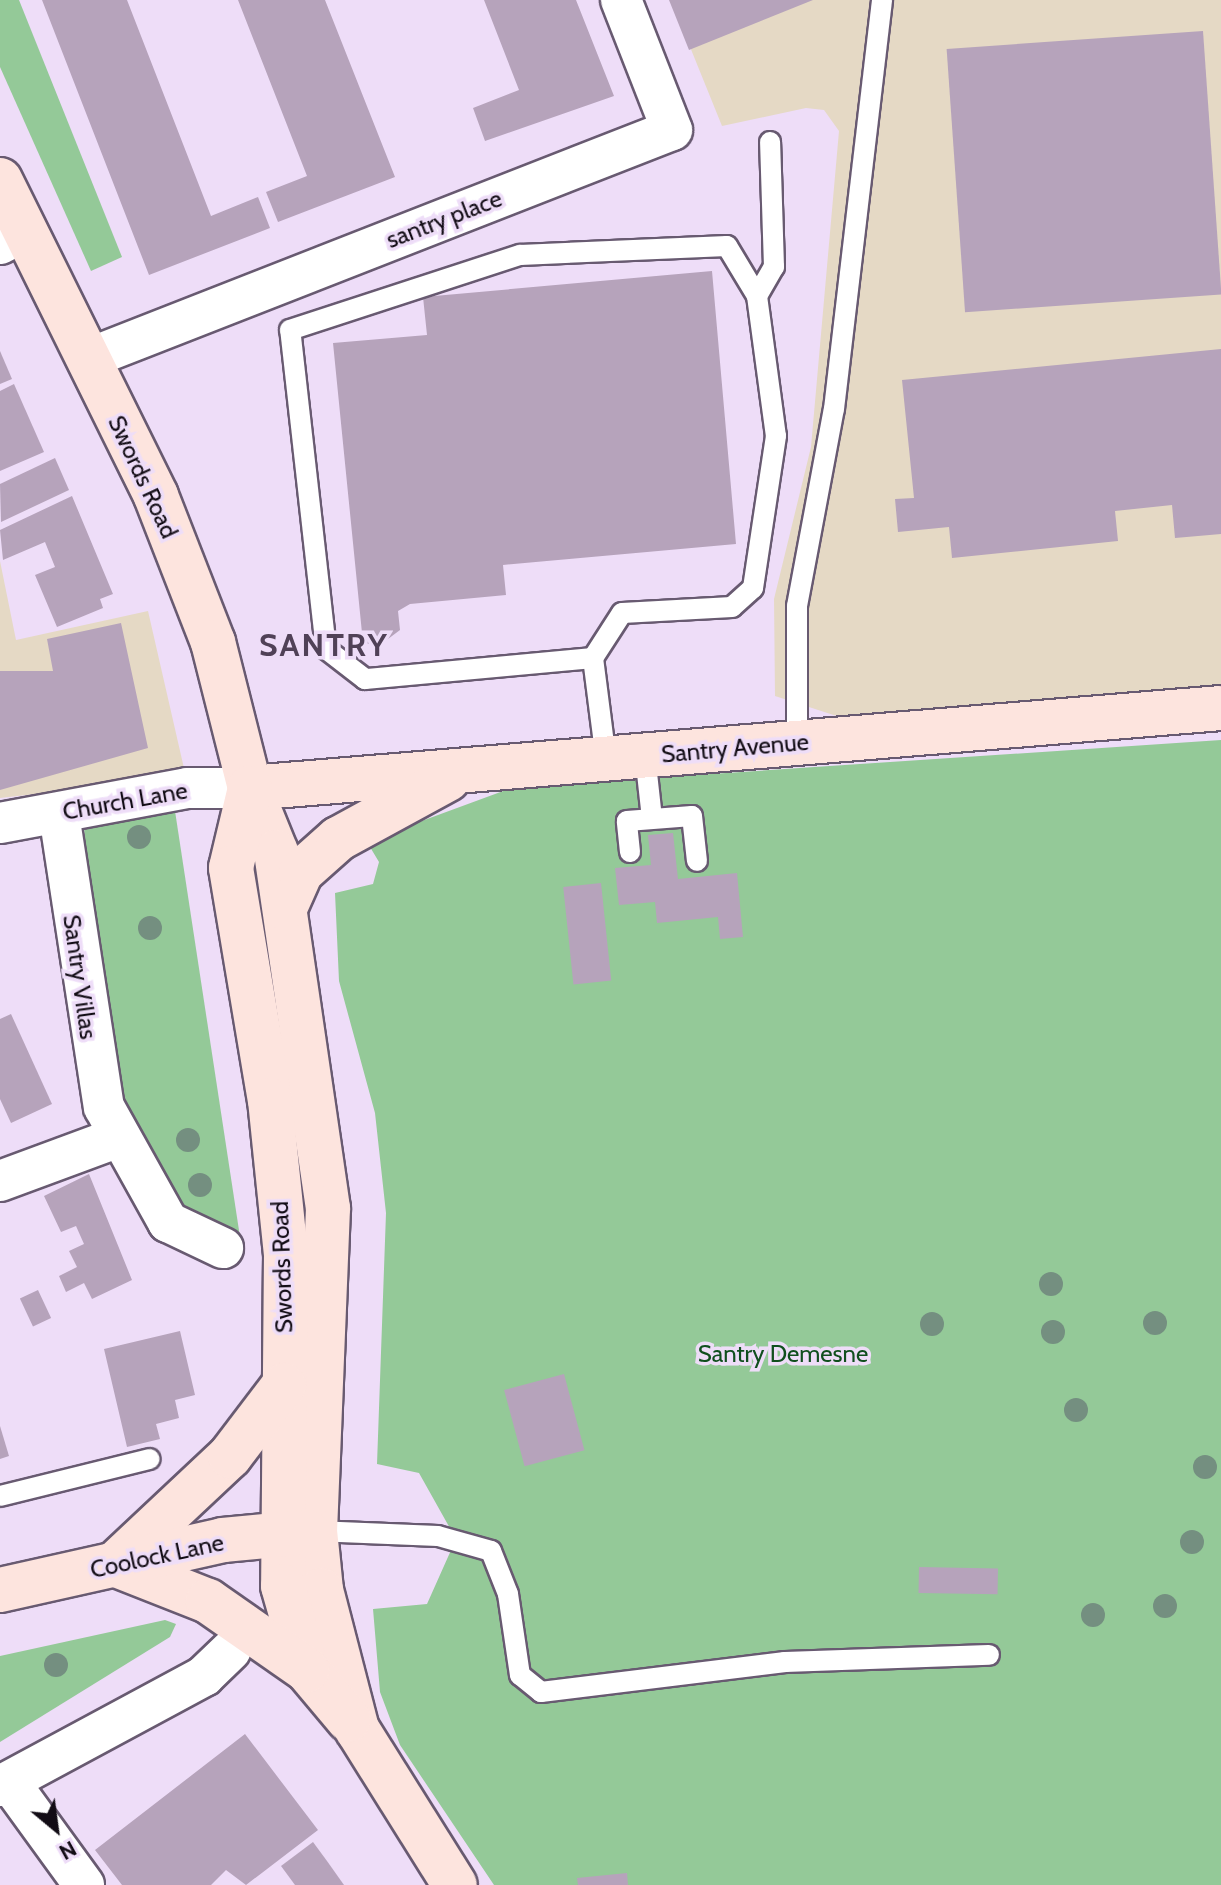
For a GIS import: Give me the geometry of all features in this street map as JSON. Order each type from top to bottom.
[{"type":"main road","name":"Swords Road","points":[[0,180],[11,238],[87,359],[156,496],[213,642],[250,788],[276,852],[331,1260],[289,1621],[307,1670],[357,1729],[455,1885]]},
{"type":"main road","name":"Santry Avenue","points":[[250,788],[1221,708]]},
{"type":"main road","points":[[285,908],[301,872],[338,839],[464,771]]},
{"type":"main road","name":"Swords Road","points":[[250,788],[231,868],[282,1213],[284,1385],[297,1533],[321,1590],[357,1729]]},
{"type":"main road","points":[[284,1385],[230,1456],[114,1564],[208,1601],[307,1670]]},
{"type":"main road","name":"Coolock Lane","points":[[0,1590],[114,1564],[297,1533]]},
{"type":"street","name":"santry place","points":[[87,359],[672,130],[621,0]]},
{"type":"street","name":"Church Lane","points":[[0,823],[187,788],[250,788]]},
{"type":"street","name":"Santry Villas","points":[[59,814],[92,1056],[116,1138],[168,1222],[223,1248]]},
{"type":"street","points":[[0,1181],[116,1138]]},
{"type":"street","points":[[84,1885],[5,1784],[204,1676],[231,1650]]},
{"type":"lane","points":[[797,743],[797,606],[834,409],[882,0]]},
{"type":"lane","points":[[757,296],[774,267],[770,142]]},
{"type":"lane","points":[[727,246],[757,296],[776,436],[753,588],[732,607],[622,613],[593,658],[365,679],[326,649],[290,330],[520,255],[727,246]]},
{"type":"lane","points":[[593,658],[625,757],[652,818]]},
{"type":"lane","points":[[630,852],[627,821],[692,816],[697,861]]},
{"type":"lane","points":[[0,1496],[149,1459]]},
{"type":"lane","points":[[297,1533],[438,1536],[491,1551],[508,1594],[520,1675],[541,1692],[785,1662],[989,1655]]},
{"type":"shaded area","points":[[671,0],[1221,0],[1221,686],[852,721],[775,696],[774,599],[811,447],[839,131],[824,110],[806,108],[722,126]]},
{"type":"shaded area","points":[[0,561],[16,640],[148,611],[186,777],[0,798]]},
{"type":"green space","points":[[0,0],[19,0],[122,257],[91,271],[0,67]]},
{"type":"green space","name":"Santry Demesne","points":[[1221,740],[1221,1885],[494,1885],[400,1745],[380,1692],[373,1609],[427,1604],[456,1539],[419,1473],[377,1464],[386,1213],[375,1113],[339,981],[335,893],[373,884],[379,862],[370,847],[400,829],[514,787]]},
{"type":"green space","points":[[175,811],[242,1250],[173,1227],[117,1107],[92,1008],[84,825]]},
{"type":"green space","points":[[165,1620],[176,1624],[170,1637],[0,1742],[0,1656]]},
{"type":"building","points":[[42,0],[127,0],[211,216],[258,197],[270,228],[149,275]]},
{"type":"building","points":[[238,0],[325,0],[395,177],[278,222],[266,192],[307,176]]},
{"type":"building","points":[[484,0],[576,0],[614,96],[485,141],[473,108],[519,90]]},
{"type":"building","points":[[669,0],[813,0],[689,50]]},
{"type":"building","points":[[1203,31],[1221,294],[965,312],[947,49]]},
{"type":"building","points":[[712,271],[736,544],[503,565],[506,595],[410,604],[398,611],[400,630],[380,645],[363,643],[333,343],[427,335],[423,297]]},
{"type":"building","points":[[1221,349],[1221,534],[1175,538],[1172,505],[1115,511],[1118,541],[952,558],[949,527],[898,532],[895,499],[914,498],[902,380]]},
{"type":"building","points":[[0,351],[12,379],[0,384]]},
{"type":"building","points":[[14,384],[44,452],[0,471],[0,391]]},
{"type":"building","points":[[55,458],[69,490],[1,522],[0,484]]},
{"type":"building","points":[[72,496],[113,594],[100,599],[103,608],[57,627],[35,575],[55,567],[45,542],[3,560],[0,530]]},
{"type":"building","points":[[121,623],[148,748],[0,790],[0,671],[53,671],[47,639]]},
{"type":"building","points":[[673,833],[678,879],[737,873],[743,937],[720,939],[718,917],[657,923],[655,902],[619,905],[615,868],[651,865],[648,835]]},
{"type":"building","points":[[601,883],[611,980],[573,984],[563,887]]},
{"type":"building","points":[[11,1014],[52,1104],[11,1123],[0,1099],[0,1019]]},
{"type":"building","points":[[89,1174],[132,1280],[92,1299],[84,1283],[66,1292],[59,1276],[77,1267],[69,1251],[84,1244],[76,1226],[61,1232],[44,1196]]},
{"type":"building","points":[[38,1290],[51,1318],[33,1327],[20,1298]]},
{"type":"building","points":[[180,1331],[195,1395],[175,1400],[179,1418],[156,1424],[160,1439],[127,1447],[104,1349]]},
{"type":"building","points":[[564,1374],[584,1450],[525,1466],[504,1390]]},
{"type":"building","points":[[0,1426],[9,1456],[0,1459]]},
{"type":"building","points":[[919,1567],[998,1568],[998,1594],[919,1593]]},
{"type":"building","points":[[245,1734],[318,1830],[246,1885],[226,1870],[211,1885],[122,1885],[95,1850]]},
{"type":"building","points":[[313,1842],[344,1885],[295,1885],[281,1866]]},
{"type":"building","points":[[627,1873],[628,1885],[578,1885],[577,1878]]},
{"type":"district","name":"SANTRY","points":[[324,645]]}]
